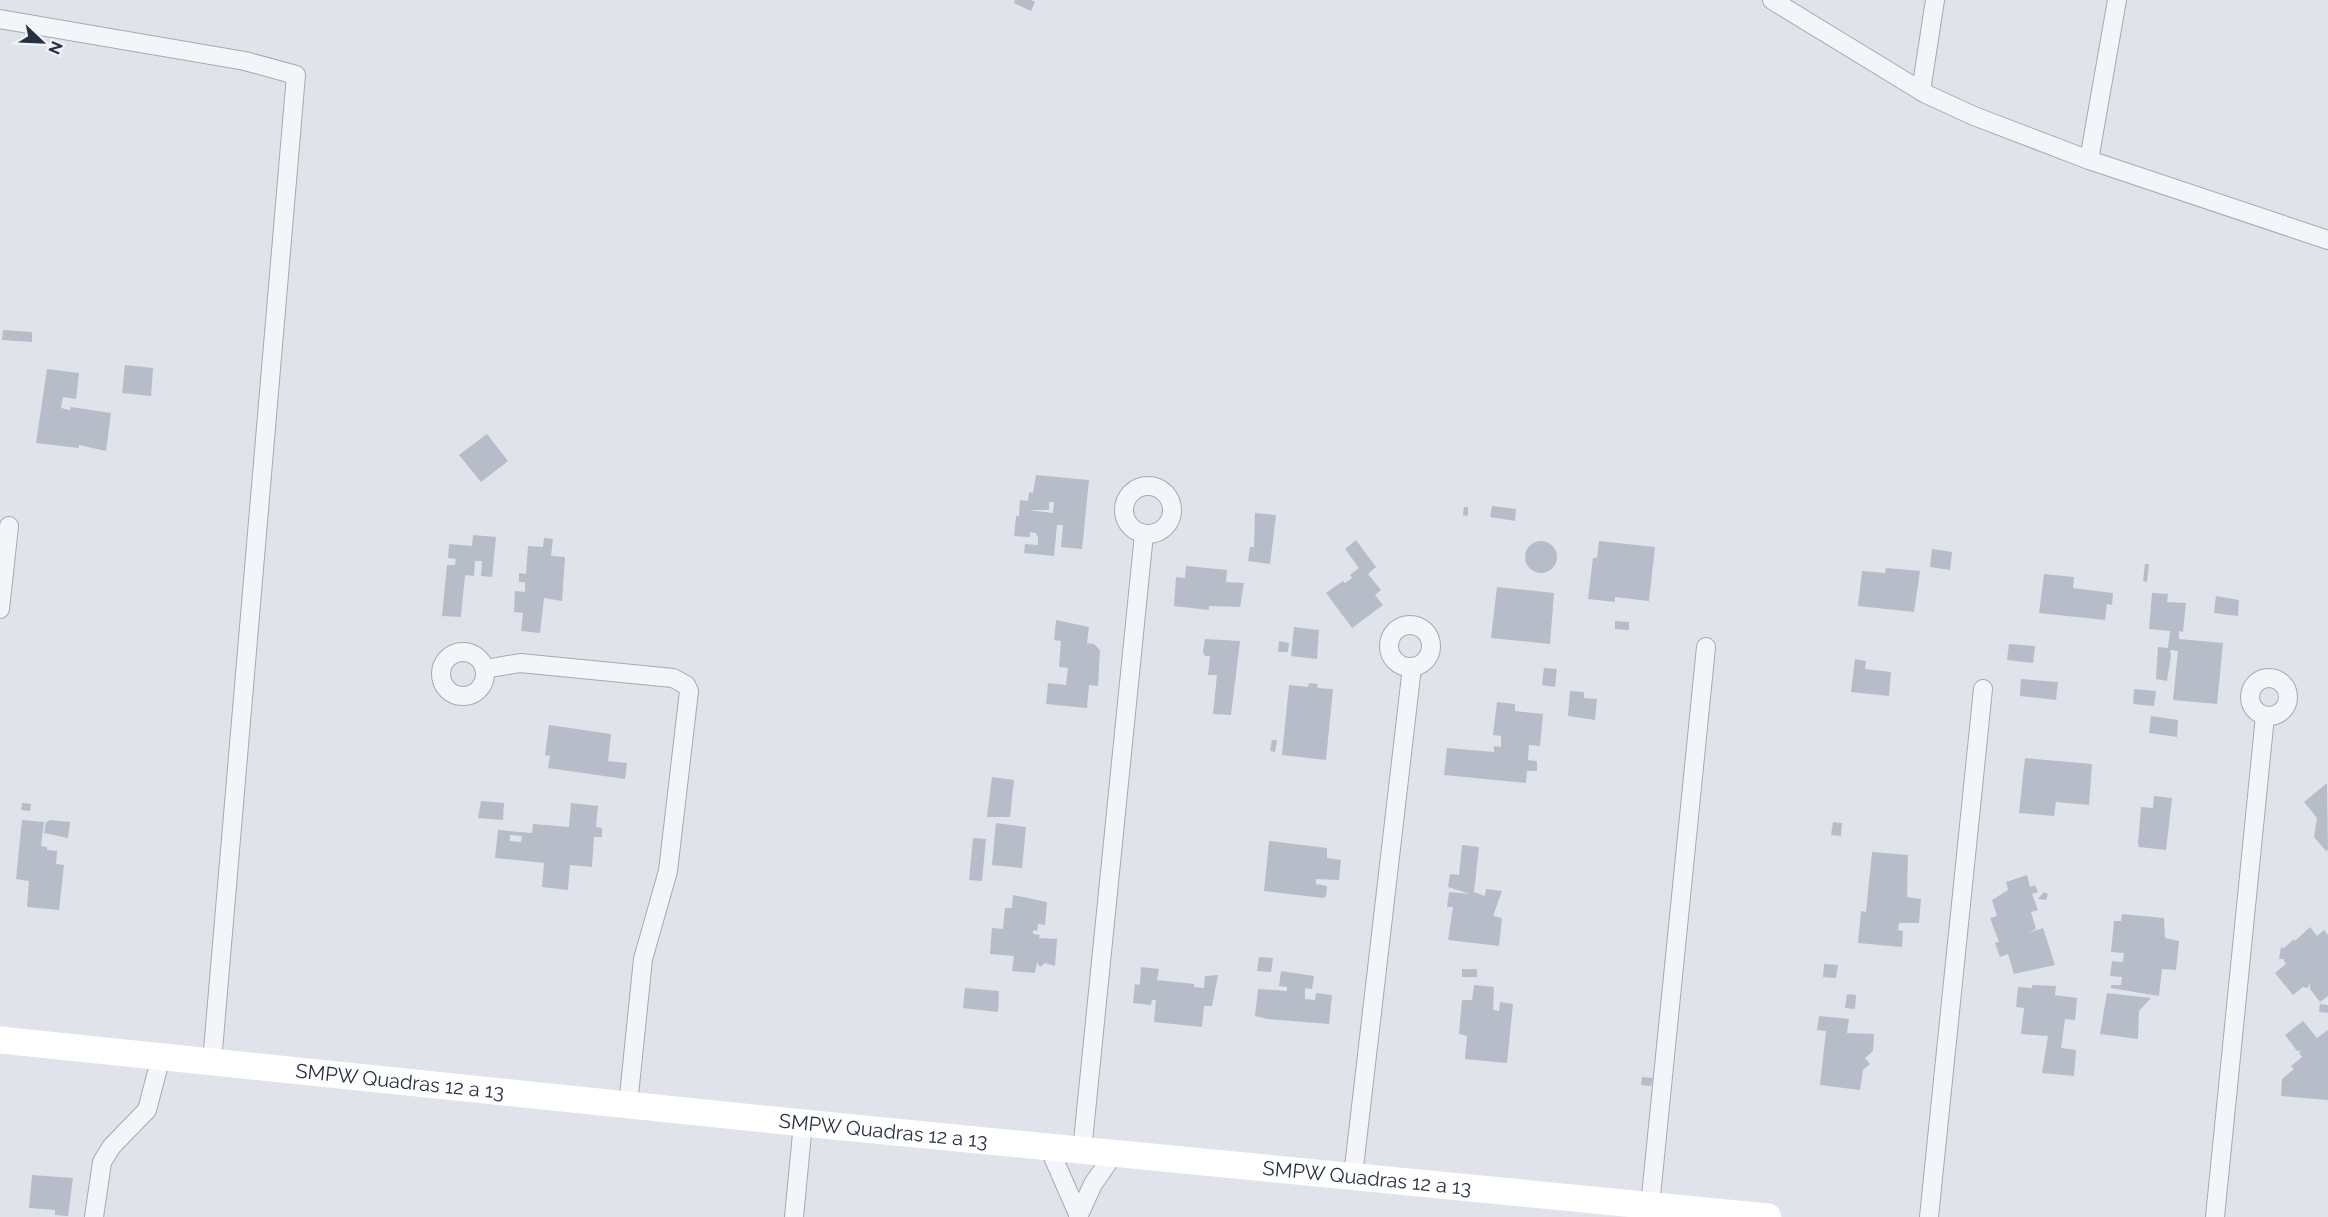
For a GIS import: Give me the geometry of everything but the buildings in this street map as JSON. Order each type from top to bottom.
[{"type":"street","points":[[1772,0],[1921,91],[1974,116],[2089,160],[2328,240]]},
{"type":"street","points":[[1921,91],[1935,0]]},
{"type":"street","points":[[2089,160],[2117,0]]},
{"type":"street","points":[[0,19],[245,61],[296,75],[212,1062]]},
{"type":"street","points":[[0,609],[9,526]]},
{"type":"street","points":[[1082,1151],[1144,534]]},
{"type":"street","points":[[1649,1211],[1706,647]]},
{"type":"street","points":[[485,669],[520,663],[673,678],[686,685],[689,691],[668,871],[643,958],[628,1105]]},
{"type":"street","points":[[1353,1176],[1412,667]]},
{"type":"street","points":[[1929,1217],[1983,689]]},
{"type":"street","points":[[2215,1217],[2265,716]]},
{"type":"street","name":"SMPW Quadras 12 a 13","points":[[0,1040],[1049,1148],[1353,1176],[1649,1211],[1768,1217]]},
{"type":"street","points":[[94,1217],[102,1161],[112,1146],[147,1110],[161,1057]]},
{"type":"street","points":[[794,1217],[803,1123]]},
{"type":"street","points":[[1049,1148],[1078,1216]]},
{"type":"street","points":[[1078,1216],[1093,1184],[1114,1154]]}]
